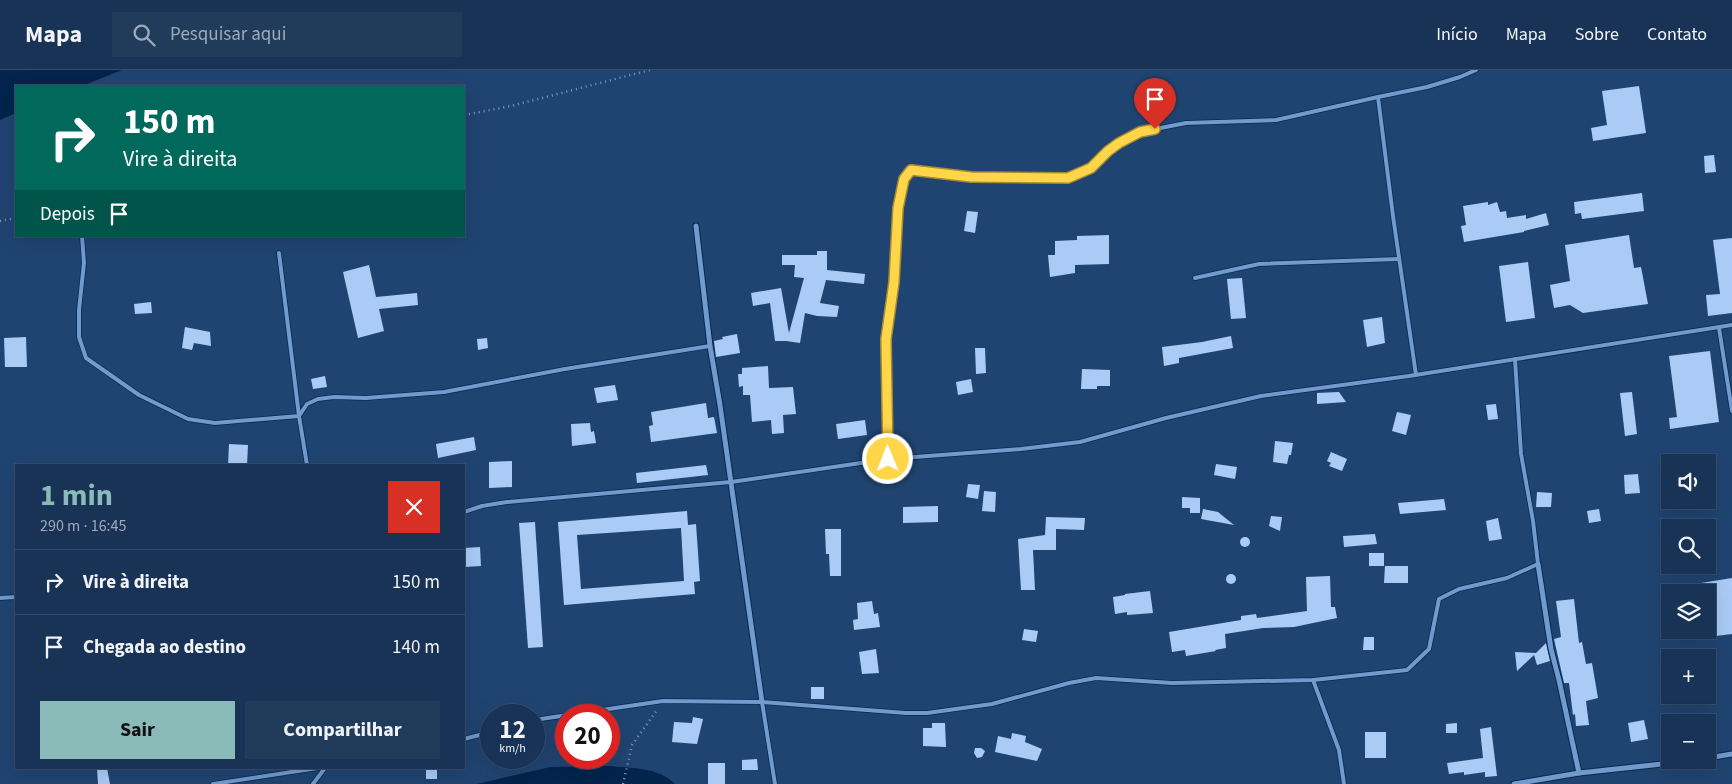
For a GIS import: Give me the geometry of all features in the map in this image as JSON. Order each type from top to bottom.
[{"type":"street","points":[[696,226],[710,346],[762,702]]},
{"type":"street","points":[[1538,564],[1551,649],[1560,680],[1579,773]]},
{"type":"street","points":[[1716,757],[1732,754]]},
{"type":"street","points":[[1514,784],[1579,773],[1661,764]]},
{"type":"lane","points":[[888,459],[886,339],[894,282],[898,208],[904,179],[911,170],[971,177],[1068,178],[1091,168],[1108,151],[1140,132],[1186,123],[1276,120],[1427,87],[1476,70]]},
{"type":"lane","points":[[1378,97],[1416,375]]},
{"type":"lane","points":[[82,237],[84,263],[79,310],[79,337],[86,358],[140,395],[188,419],[215,423],[299,416]]},
{"type":"lane","points":[[279,253],[307,464]]},
{"type":"lane","points":[[1196,278],[1259,264],[1400,259]]},
{"type":"lane","points":[[465,512],[482,506],[507,502],[731,482],[888,459],[1021,449],[1080,442],[1166,418],[1262,396],[1416,375],[1732,325]]},
{"type":"lane","points":[[1720,328],[1732,411]]},
{"type":"lane","points":[[299,416],[307,404],[318,399],[334,397],[366,398],[444,392],[565,369],[710,346]]},
{"type":"lane","points":[[545,718],[663,701],[762,702],[927,713],[992,704],[1069,683],[1096,678],[1172,683],[1313,680],[1407,670],[1429,649],[1439,599],[1459,589],[1507,578],[1538,564],[1534,521],[1521,454],[1515,359]]},
{"type":"lane","points":[[0,598],[15,597]]},
{"type":"lane","points":[[1313,680],[1339,750],[1344,784]]},
{"type":"lane","points":[[762,702],[775,784]]},
{"type":"lane","points":[[465,739],[480,735]]},
{"type":"lane","points":[[212,784],[311,769]]},
{"type":"lane","points":[[313,784],[324,769]]},
{"type":"path","points":[[465,115],[511,106],[650,70]]},
{"type":"path","points":[[0,221],[15,218]]},
{"type":"path","points":[[623,784],[632,745],[663,701]]},
{"type":"water","points":[[0,70],[122,70],[84,85],[15,85],[15,113],[0,120]]},
{"type":"water","points":[[555,767],[555,769],[635,768],[661,774],[675,784],[477,784]]},
{"type":"building","points":[[1639,86],[1646,133],[1593,141],[1591,128],[1607,125],[1602,91]]},
{"type":"building","points":[[1714,155],[1716,172],[1705,173],[1704,156]]},
{"type":"building","points":[[1642,193],[1644,211],[1582,219],[1581,213],[1575,214],[1574,202]]},
{"type":"building","points":[[1488,202],[1488,205],[1497,202],[1500,212],[1506,211],[1507,218],[1526,215],[1526,219],[1546,213],[1549,225],[1524,232],[1464,242],[1461,226],[1466,225],[1463,206]]},
{"type":"building","points":[[967,211],[978,212],[975,233],[964,231]]},
{"type":"building","points":[[1109,235],[1109,264],[1075,265],[1075,273],[1050,277],[1048,255],[1055,255],[1055,241],[1077,240],[1077,236]]},
{"type":"building","points":[[1629,235],[1634,268],[1641,267],[1648,304],[1583,313],[1570,305],[1554,308],[1550,285],[1570,281],[1565,245]]},
{"type":"building","points":[[1732,238],[1732,313],[1708,316],[1706,295],[1720,294],[1713,240]]},
{"type":"building","points":[[817,251],[827,251],[827,270],[865,274],[864,284],[826,280],[820,303],[839,306],[837,317],[805,313],[800,343],[775,341],[770,303],[753,306],[751,293],[781,288],[789,333],[804,278],[794,277],[795,265],[782,265],[782,255],[817,255]]},
{"type":"building","points":[[1528,262],[1535,318],[1506,322],[1499,266]]},
{"type":"building","points":[[369,265],[376,297],[417,293],[418,305],[379,309],[384,331],[358,338],[343,272]]},
{"type":"building","points":[[1242,278],[1246,318],[1231,319],[1227,279]]},
{"type":"building","points":[[151,302],[152,313],[135,314],[134,304]]},
{"type":"building","points":[[1382,317],[1385,343],[1367,347],[1363,320]]},
{"type":"building","points":[[185,327],[210,332],[211,346],[194,343],[192,350],[182,348]]},
{"type":"building","points":[[737,334],[740,353],[716,357],[714,341]]},
{"type":"building","points":[[1231,336],[1233,348],[1179,358],[1179,363],[1164,366],[1162,347]]},
{"type":"building","points":[[26,337],[27,367],[5,367],[4,338]]},
{"type":"building","points":[[487,338],[488,348],[478,350],[477,339]]},
{"type":"building","points":[[975,348],[985,348],[986,373],[976,374]]},
{"type":"building","points":[[1710,351],[1719,422],[1670,429],[1669,418],[1677,417],[1669,356]]},
{"type":"building","points":[[768,366],[769,388],[793,387],[796,414],[783,415],[784,433],[772,434],[771,420],[752,422],[750,395],[743,395],[743,386],[739,387],[738,374],[742,374],[742,368]]},
{"type":"building","points":[[1082,369],[1110,370],[1110,386],[1097,386],[1097,389],[1081,389]]},
{"type":"building","points":[[325,376],[327,387],[313,389],[311,379]]},
{"type":"building","points":[[971,379],[973,392],[958,395],[956,382]]},
{"type":"building","points":[[615,385],[618,400],[597,403],[594,388]]},
{"type":"building","points":[[1339,392],[1346,402],[1317,404],[1317,393]]},
{"type":"building","points":[[1632,392],[1637,434],[1625,436],[1620,393]]},
{"type":"building","points":[[706,403],[708,418],[714,417],[717,433],[651,442],[649,426],[653,425],[651,412]]},
{"type":"building","points":[[1496,404],[1498,419],[1488,420],[1486,405]]},
{"type":"building","points":[[1397,412],[1411,415],[1406,435],[1392,431]]},
{"type":"building","points":[[865,420],[867,435],[838,439],[836,424]]},
{"type":"building","points":[[590,423],[591,432],[594,431],[596,443],[572,446],[571,424]]},
{"type":"building","points":[[474,437],[476,450],[438,458],[436,444]]},
{"type":"building","points":[[1275,441],[1293,443],[1287,464],[1273,462]]},
{"type":"building","points":[[229,444],[248,445],[247,464],[228,464]]},
{"type":"building","points":[[1331,452],[1347,459],[1342,471],[1329,466],[1331,463],[1327,461]]},
{"type":"building","points":[[512,461],[512,487],[489,488],[489,462]]},
{"type":"building","points":[[1216,464],[1237,467],[1235,479],[1214,475]]},
{"type":"building","points":[[706,465],[708,475],[637,483],[636,473]]},
{"type":"building","points":[[1638,474],[1640,493],[1625,494],[1624,475]]},
{"type":"building","points":[[968,484],[980,485],[978,499],[966,497]]},
{"type":"building","points":[[984,491],[996,492],[995,512],[982,511]]},
{"type":"building","points":[[1537,492],[1552,493],[1551,507],[1536,507]]},
{"type":"building","points":[[1182,497],[1200,498],[1200,513],[1190,513],[1190,508],[1182,508]]},
{"type":"building","points":[[1444,499],[1446,510],[1400,514],[1398,503]]},
{"type":"building","points":[[938,506],[938,522],[903,523],[903,507]]},
{"type":"building","points":[[1203,509],[1218,512],[1234,525],[1201,519]]},
{"type":"building","points":[[1599,509],[1601,521],[1589,523],[1587,511]]},
{"type":"building","points":[[687,511],[688,525],[696,524],[700,581],[694,582],[695,594],[564,605],[558,522]],"holes":[[[681,528],[684,581],[581,589],[577,535]]]},
{"type":"building","points":[[1271,516],[1282,517],[1280,531],[1269,526]]},
{"type":"building","points":[[1046,517],[1085,518],[1084,530],[1056,529],[1056,550],[1033,550],[1035,590],[1021,590],[1018,539],[1045,535]]},
{"type":"building","points":[[1498,518],[1502,539],[1489,541],[1486,521]]},
{"type":"building","points":[[535,522],[543,647],[528,648],[519,523]]},
{"type":"building","points":[[825,529],[841,529],[841,576],[830,576],[829,554],[826,554]]},
{"type":"building","points":[[1375,534],[1377,544],[1344,547],[1343,536]]},
{"type":"building","points":[[1243,537],[1247,537],[1250,542],[1249,546],[1243,547],[1240,544],[1240,540]]},
{"type":"building","points":[[480,547],[481,566],[465,567],[465,548]]},
{"type":"building","points":[[1369,553],[1384,553],[1384,566],[1369,566]]},
{"type":"building","points":[[1385,566],[1408,566],[1408,583],[1384,583]]},
{"type":"building","points":[[1229,574],[1233,574],[1236,579],[1235,583],[1229,584],[1226,581],[1226,577]]},
{"type":"building","points":[[1330,576],[1331,607],[1335,607],[1337,618],[1294,627],[1263,628],[1225,634],[1226,648],[1216,651],[1186,656],[1185,650],[1172,652],[1169,632],[1241,620],[1241,616],[1256,614],[1257,618],[1307,611],[1306,577]]},
{"type":"building","points":[[1732,578],[1732,634],[1716,636],[1716,584],[1701,583]]},
{"type":"building","points":[[1150,591],[1153,613],[1127,615],[1127,612],[1115,614],[1113,597]]},
{"type":"building","points":[[1574,599],[1579,643],[1582,642],[1586,664],[1592,663],[1598,698],[1586,701],[1589,725],[1576,726],[1569,683],[1564,683],[1554,639],[1561,637],[1556,601]]},
{"type":"building","points":[[872,601],[874,614],[878,613],[880,627],[854,630],[853,620],[858,619],[857,603]]},
{"type":"building","points":[[1024,629],[1038,631],[1036,642],[1022,640]]},
{"type":"building","points":[[1364,637],[1374,637],[1374,650],[1363,650]]},
{"type":"building","points":[[1546,643],[1550,661],[1537,665],[1534,655],[1517,671],[1515,652],[1536,653]]},
{"type":"building","points":[[876,649],[879,673],[862,674],[859,652]]},
{"type":"building","points":[[811,687],[824,687],[824,699],[811,699]]},
{"type":"building","points":[[693,717],[703,719],[697,744],[672,742],[674,722],[692,723]]},
{"type":"building","points":[[1644,720],[1648,739],[1631,742],[1628,723]]},
{"type":"building","points":[[932,723],[945,723],[946,747],[923,746],[923,728],[932,728]]},
{"type":"building","points":[[1457,723],[1457,733],[1446,733],[1446,724]]},
{"type":"building","points":[[1491,727],[1497,776],[1485,777],[1485,772],[1464,775],[1464,772],[1449,774],[1447,763],[1483,758],[1480,729]]},
{"type":"building","points":[[1365,732],[1386,732],[1386,758],[1365,758]]},
{"type":"building","points":[[1012,733],[1026,736],[1025,742],[1042,749],[1037,761],[995,752],[998,736],[1011,739]]},
{"type":"building","points":[[975,748],[981,748],[985,751],[982,757],[977,758],[974,753]]},
{"type":"building","points":[[757,759],[758,770],[742,770],[742,760]]},
{"type":"building","points":[[708,763],[725,763],[725,784],[708,784]]},
{"type":"building","points":[[97,769],[107,769],[110,784],[98,784]]},
{"type":"building","points":[[426,769],[437,769],[437,779],[426,779]]},
{"type":"route","points":[[888,459],[886,339],[894,282],[898,208],[904,179],[911,170],[1001,179],[1068,178],[1091,168],[1119,143],[1140,132],[1155,129]]}]
